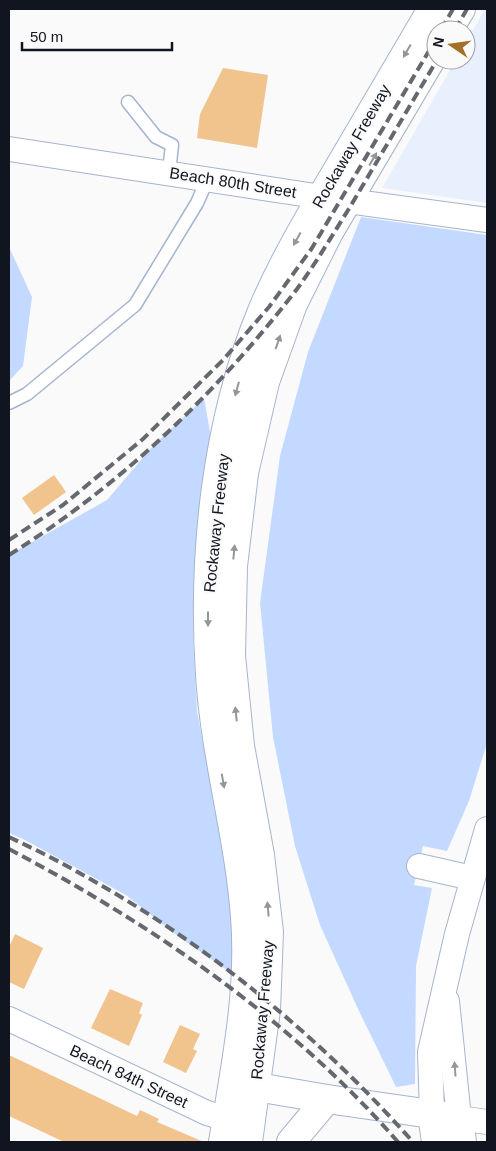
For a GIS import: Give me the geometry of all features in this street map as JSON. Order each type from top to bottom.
[{"type":"main road","name":"Rockaway Freeway","points":[[244,1085],[247,943],[243,891],[218,753],[210,675],[208,590],[212,531],[225,442],[253,336],[281,269],[432,9]]},
{"type":"main road","points":[[454,20],[461,9]]},
{"type":"main road","name":"Rockaway Freeway","points":[[244,1085],[268,983],[269,932],[260,855],[240,746],[232,666],[231,598],[238,504],[257,411],[282,330],[318,252],[426,68]]},
{"type":"main road","points":[[237,1132],[244,1085],[432,1114],[461,1130]]},
{"type":"main road","points":[[291,1142],[327,1099]]},
{"type":"main road","points":[[432,1114],[436,1142]]},
{"type":"street","name":"Beach 80th Street","points":[[9,149],[169,172],[322,197]]},
{"type":"street","name":"Beach 80th Street","points":[[348,201],[487,220]]},
{"type":"street","points":[[432,1114],[430,1052],[457,934],[487,832]]},
{"type":"street","points":[[419,866],[472,878]]},
{"type":"street","points":[[446,988],[461,1130],[487,1122]]},
{"type":"street","name":"Beach 84th Street","points":[[9,1018],[202,1110],[237,1132]]},
{"type":"lane","points":[[128,102],[156,137],[172,145],[169,172]]},
{"type":"lane","points":[[9,402],[27,394],[135,305],[198,204],[208,178]]},
{"type":"lane","name":"Beach 80th Street","points":[[322,197],[348,201]]},
{"type":"shaded area","points":[[485,9],[487,9],[487,203],[382,188],[450,70],[476,70],[476,25]]},
{"type":"shaded area","points":[[361,217],[487,235],[487,743],[469,801],[447,851],[423,846],[414,885],[432,888],[416,966],[415,1084],[396,1087],[320,925],[295,846],[273,737],[260,603],[280,456],[308,352]]},
{"type":"shaded area","points":[[9,247],[32,297],[23,366],[9,381]]},
{"type":"shaded area","points":[[204,398],[212,443],[198,526],[193,637],[197,711],[221,838],[235,942],[234,975],[175,934],[126,895],[9,833],[9,555],[107,500],[153,446]]},
{"type":"building","points":[[223,68],[268,75],[257,148],[197,138],[200,114]]},
{"type":"building","points":[[54,475],[66,492],[34,515],[22,498]]},
{"type":"building","points":[[15,934],[43,948],[24,989],[9,982],[9,947]]},
{"type":"building","points":[[110,989],[143,1003],[139,1013],[142,1015],[129,1046],[91,1028]]},
{"type":"building","points":[[180,1025],[200,1034],[193,1049],[197,1051],[186,1073],[163,1062]]},
{"type":"building","points":[[9,1055],[137,1116],[140,1110],[159,1119],[157,1122],[204,1142],[64,1142],[9,1116]]},
{"type":"railway","points":[[447,20],[453,9]]},
{"type":"railway","points":[[461,20],[467,9]]},
{"type":"railway","points":[[9,540],[63,505],[143,439],[223,360],[269,307],[312,248],[426,56]]},
{"type":"railway","points":[[9,555],[90,499],[128,468],[200,401],[234,365],[297,289],[318,259],[431,70]]},
{"type":"railway","points":[[9,837],[65,865],[129,902],[217,962],[300,1029],[340,1066],[413,1142]]},
{"type":"railway","points":[[9,849],[115,909],[167,942],[217,978],[266,1015],[312,1055],[357,1097],[398,1142]]}]
